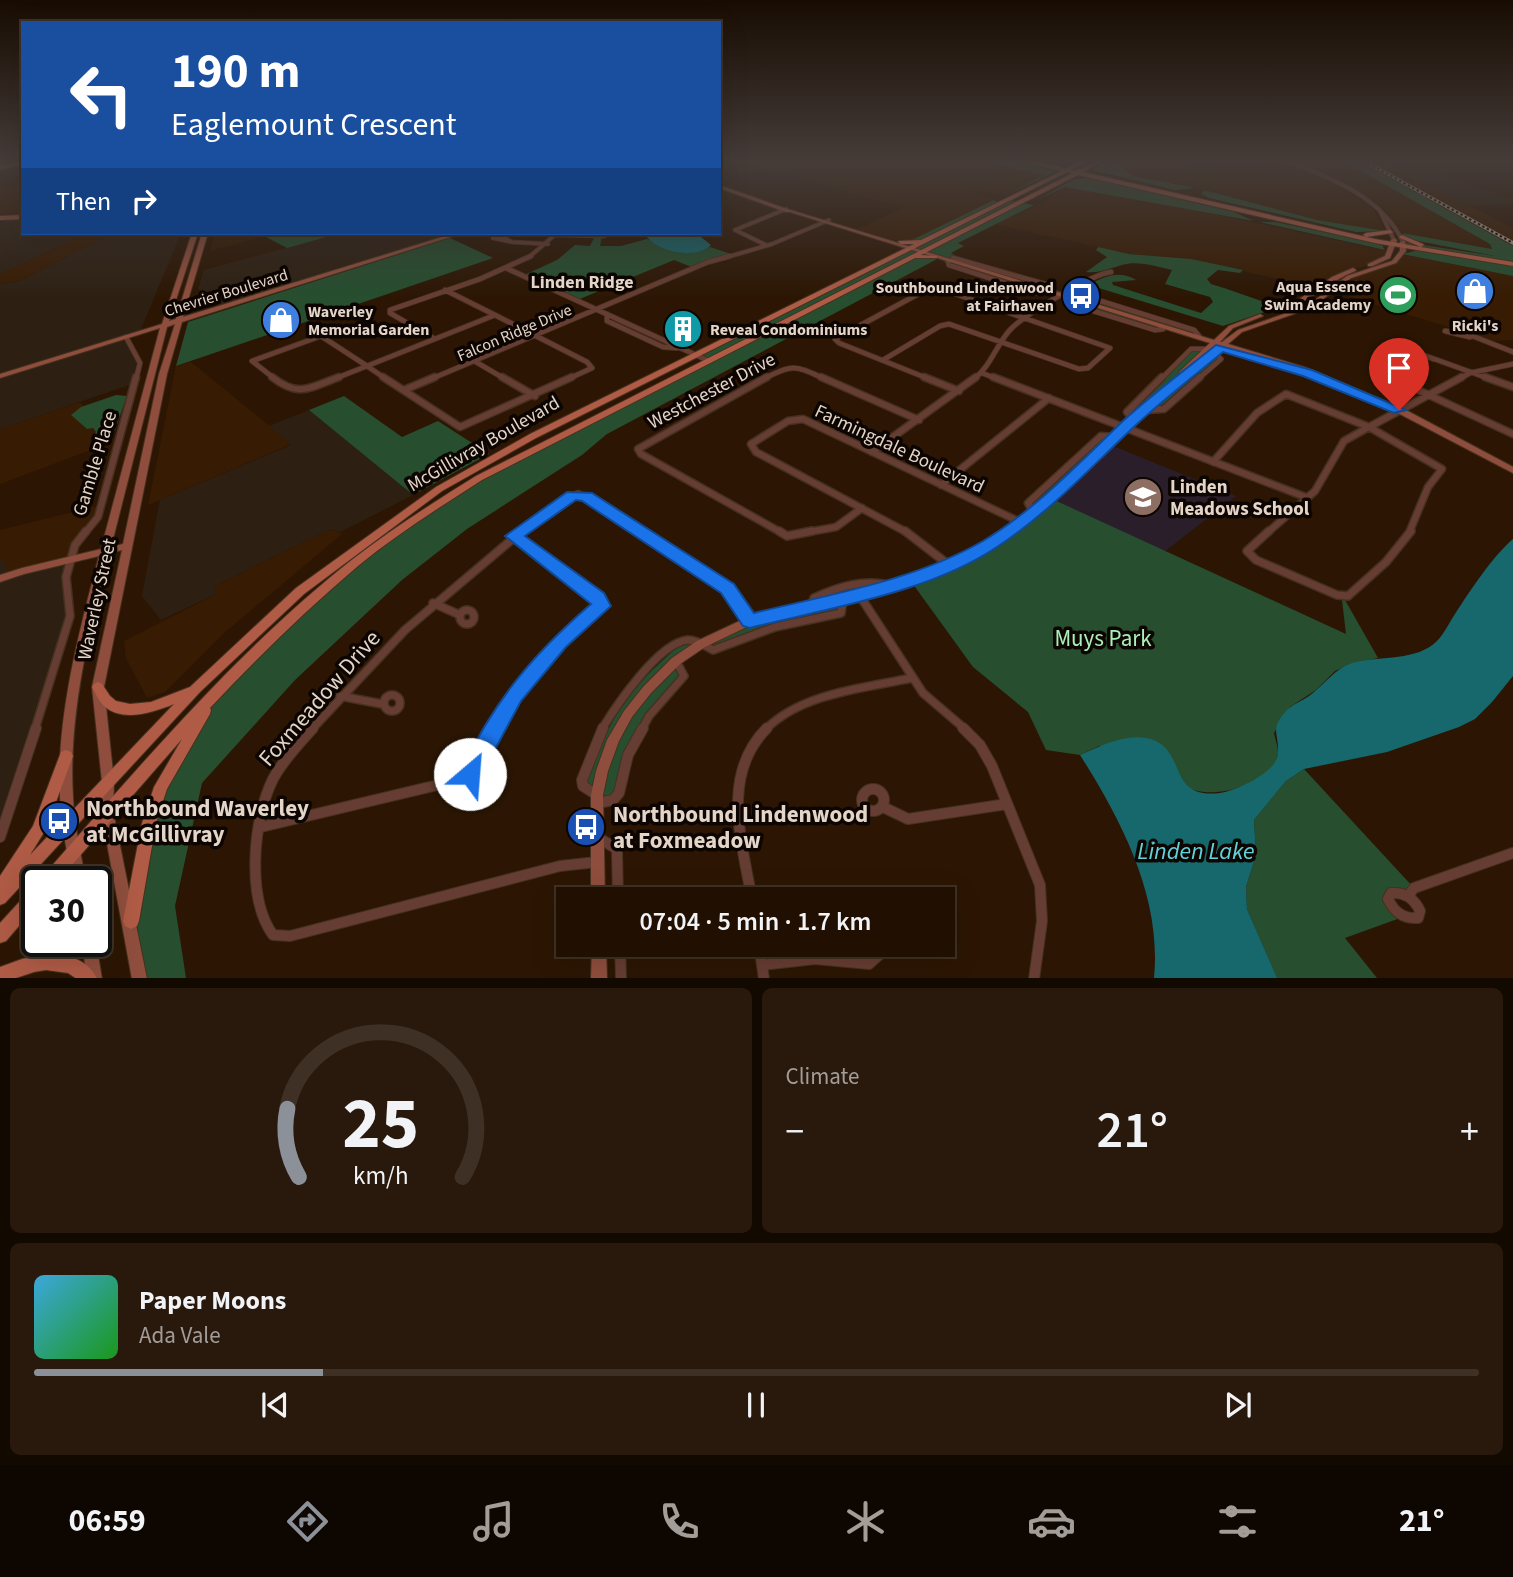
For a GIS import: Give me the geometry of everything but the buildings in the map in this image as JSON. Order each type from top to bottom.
[{"type":"main road","name":"McGillivray Boulevard","points":[[0,898],[196,689],[300,591],[439,489],[685,354],[708,355],[917,251],[925,242],[995,207]]},
{"type":"main road","name":"McGillivray Boulevard","points":[[61,866],[107,811],[275,631],[402,525],[479,478],[708,355],[902,253],[936,246],[1006,207]]},
{"type":"main road","points":[[1229,207],[1375,241],[1513,262]]},
{"type":"main road","points":[[1236,207],[1399,245],[1423,247]]},
{"type":"main road","points":[[1359,234],[1381,235],[1390,232]]},
{"type":"main road","points":[[902,253],[900,244],[925,242]]},
{"type":"main road","points":[[1397,259],[1399,245]]},
{"type":"main road","points":[[917,251],[937,255],[936,246]]},
{"type":"main road","name":"Waverley Street","points":[[127,546],[177,322]]},
{"type":"main road","points":[[97,687],[111,705],[128,709],[150,706],[196,689]]},
{"type":"main road","points":[[131,922],[146,836],[161,787],[215,694]]},
{"type":"main road","points":[[0,889],[39,829],[66,756]]},
{"type":"main road","points":[[0,935],[21,911]]},
{"type":"main road","points":[[0,976],[46,962],[71,964],[89,978]]},
{"type":"street","points":[[779,207],[1048,290],[1210,345],[1308,373],[1399,410],[1513,470]]},
{"type":"street","points":[[1375,207],[1385,213],[1399,245]]},
{"type":"street","points":[[766,245],[735,230],[786,209]]},
{"type":"street","points":[[1379,209],[1399,245]]},
{"type":"street","points":[[0,217],[21,216]]},
{"type":"street","name":"Falcon Ridge Drive","points":[[404,390],[476,362],[708,262],[766,245],[826,221]]},
{"type":"street","name":"Waverley Street","points":[[76,866],[68,823],[66,756],[72,698],[105,551],[163,326],[194,235]]},
{"type":"street","name":"Waverley Street","points":[[177,322],[204,235]]},
{"type":"street","name":"Chevrier Boulevard","points":[[0,376],[454,235]]},
{"type":"street","points":[[433,338],[389,312],[533,257],[555,235]]},
{"type":"street","points":[[580,235],[606,235]]},
{"type":"street","points":[[512,242],[548,244]]},
{"type":"street","points":[[1176,383],[1210,345],[1237,324],[1300,304],[1340,274],[1381,261],[1399,245]]},
{"type":"street","points":[[598,887],[598,799],[602,771],[613,740],[628,714],[677,661],[702,643],[750,621],[860,596],[949,565],[990,544],[1033,512],[1134,419],[1247,327],[1314,305],[1349,276],[1386,266],[1397,259]]},
{"type":"street","points":[[506,268],[607,314],[607,321],[663,347],[685,354]]},
{"type":"street","points":[[873,452],[982,373],[1010,331],[1063,295],[1100,274],[1111,272]]},
{"type":"street","points":[[883,360],[944,324],[1079,369],[1087,368],[1110,348],[1028,318],[928,287],[835,338],[883,360],[959,391]]},
{"type":"street","points":[[445,290],[495,315],[537,336],[592,365],[592,368],[535,396],[460,426],[367,365],[321,336],[252,361],[293,391],[367,365],[495,315]]},
{"type":"street","points":[[1078,300],[1199,336],[1210,345]]},
{"type":"street","points":[[180,312],[208,313]]},
{"type":"street","name":"Gamble Place","points":[[0,837],[15,800],[70,616],[66,577],[71,558],[75,545],[98,517],[140,363],[126,337]]},
{"type":"street","points":[[1470,337],[1513,352]]},
{"type":"street","points":[[1134,419],[1127,412],[1180,358],[1191,349],[1210,345]]},
{"type":"street","points":[[1145,410],[1164,409],[1221,359],[1220,348]]},
{"type":"street","points":[[1433,359],[1513,389]]},
{"type":"street","points":[[476,362],[535,396]]},
{"type":"street","points":[[1213,462],[1250,419],[1283,395],[1297,396],[1369,427],[1442,468],[1429,481],[1418,518],[1409,533],[1348,596],[1336,595],[1247,554],[1250,546],[1308,498],[1320,484],[1338,447],[1369,427],[1399,410],[1470,373],[1513,364]]},
{"type":"street","name":"Westchester Drive","points":[[862,508],[836,527],[787,536],[641,454],[638,449],[787,366],[796,366],[919,420]]},
{"type":"street","points":[[982,373],[1308,498]]},
{"type":"street","points":[[1394,381],[1513,434]]},
{"type":"street","points":[[941,485],[1049,398]]},
{"type":"street","name":"Farmingdale Boulevard","points":[[949,565],[916,537],[756,452],[751,444],[788,421],[799,418],[1021,522]]},
{"type":"street","name":"Foxmeadow Drive","points":[[597,862],[561,866],[289,936],[273,935],[265,926],[253,876],[265,799],[277,772],[340,696],[433,603],[514,536],[568,498],[582,495],[727,589],[750,621]]},
{"type":"street","points":[[261,827],[451,783],[470,774],[514,695],[559,642],[601,606],[598,597],[514,536]]},
{"type":"street","points":[[0,579],[71,558],[127,546]]},
{"type":"street","name":"Waverley Street","points":[[127,546],[97,687],[108,782],[107,811],[140,978]]},
{"type":"street","points":[[812,606],[814,598],[827,593],[876,582],[891,586]]},
{"type":"street","points":[[860,596],[923,693],[980,745],[1007,804],[1040,885],[1042,921],[1034,978]]},
{"type":"street","points":[[677,661],[684,676],[649,716],[628,755],[619,793],[613,800],[598,799],[583,786],[582,780],[598,737],[622,697],[636,680],[680,642],[694,640],[713,650],[722,648],[775,627],[841,613],[843,600]]},
{"type":"street","points":[[433,603],[460,614]]},
{"type":"street","points":[[750,887],[737,800],[740,774],[753,743],[778,718],[807,702],[912,678]]},
{"type":"street","points":[[340,696],[382,704]]},
{"type":"street","points":[[883,807],[908,819],[1007,804]]},
{"type":"street","points":[[597,836],[617,849],[618,887]]},
{"type":"street","points":[[1408,896],[1414,888],[1513,853]]},
{"type":"street","points":[[92,957],[95,978]]},
{"type":"street","points":[[599,957],[599,978]]},
{"type":"street","points":[[620,957],[621,978]]},
{"type":"street","points":[[761,957],[764,978]]},
{"type":"street","points":[[762,965],[815,959],[869,964],[877,957]]},
{"type":"shaded area","points":[[0,207],[21,207],[21,213],[0,214]]},
{"type":"shaded area","points":[[898,207],[982,207],[912,241],[901,242],[857,229],[903,208]]},
{"type":"shaded area","points":[[1034,207],[1179,207],[1391,252],[1373,264],[1341,273],[1321,289],[1191,259],[1129,254],[994,224]]},
{"type":"shaded area","points":[[1266,207],[1371,207],[1385,231],[1317,220]]},
{"type":"shaded area","points":[[1380,207],[1424,207],[1490,244],[1493,249],[1402,233]]},
{"type":"shaded area","points":[[1442,207],[1472,207],[1513,228],[1513,246]]},
{"type":"shaded area","points":[[21,220],[21,235],[83,235],[0,274],[0,222]]},
{"type":"shaded area","points":[[83,235],[109,235],[22,280],[0,285],[0,274]]},
{"type":"shaded area","points":[[109,235],[180,235],[139,334],[127,337],[137,363],[132,384],[0,429],[0,285],[22,280]]},
{"type":"shaded area","points":[[214,235],[277,235],[265,236],[210,251]]},
{"type":"shaded area","points":[[334,235],[454,235],[224,308],[198,289],[204,270]]},
{"type":"shaded area","points":[[1402,254],[1513,276],[1513,340],[1494,341],[1331,291],[1349,277],[1386,266]]},
{"type":"shaded area","points":[[191,362],[292,444],[148,505],[176,366]]},
{"type":"shaded area","points":[[80,402],[108,433],[104,445],[0,484],[0,429]]},
{"type":"shaded area","points":[[309,410],[413,495],[340,532],[331,529],[214,586],[218,593],[161,620],[142,596],[160,500],[291,445],[269,426]]},
{"type":"shaded area","name":"Linden Meadows School","points":[[1108,444],[1236,496],[1164,552],[1049,498]]},
{"type":"shaded area","points":[[98,506],[94,521],[71,558],[5,577],[0,565],[0,530]]},
{"type":"shaded area","points":[[331,529],[342,534],[224,633],[165,692],[147,698],[126,658],[124,641],[218,593],[214,586]]},
{"type":"shaded area","points":[[0,557],[9,572],[71,558],[66,577],[70,616],[0,837]]},
{"type":"green space","points":[[980,207],[1031,207],[958,243],[964,246],[951,253],[954,255],[951,258],[959,258],[1080,298],[1194,330],[1199,336],[1214,340],[1211,344],[1220,347],[1224,343],[1308,373],[1221,347],[1215,353],[1221,359],[1164,409],[1145,410],[1134,419],[1127,415],[1191,349],[1205,349],[1210,344],[1077,306],[1075,301],[1046,292],[1036,293],[949,265],[939,258],[607,434],[582,455],[467,529],[402,580],[295,680],[202,783],[175,906],[186,978],[140,978],[131,921],[149,823],[215,694],[275,631],[425,510],[708,362],[694,355],[909,249],[786,209],[915,247],[923,243],[912,240]]},
{"type":"green space","points":[[1174,207],[1211,207],[1234,212],[1254,221]]},
{"type":"green space","points":[[1246,207],[1267,207],[1317,220],[1385,231],[1356,232]]},
{"type":"green space","points":[[1424,207],[1442,207],[1513,246],[1513,276],[1402,254],[1419,250],[1403,246],[1403,242],[1495,256],[1408,239],[1402,233],[1492,249],[1490,244]]},
{"type":"green space","points":[[1260,222],[1275,222],[1370,242],[1382,245],[1385,250]]},
{"type":"green space","points":[[283,235],[334,235],[287,248],[266,237]]},
{"type":"green space","points":[[602,236],[600,246],[621,246],[647,239],[682,253],[710,247],[734,255],[694,268],[674,260],[575,301],[522,276],[557,260],[575,245],[590,246],[594,238]]},
{"type":"green space","points":[[450,238],[493,258],[176,366],[188,322]]},
{"type":"green space","points":[[1098,247],[1129,254],[1191,259],[1243,270],[1240,273],[1218,270],[1207,279],[1211,284],[1279,307],[1223,326],[1089,285],[1106,277],[1124,275],[1136,280],[1112,282],[1113,285],[1201,313],[1213,302],[1210,297],[1165,284],[1172,270],[1161,267],[1134,263],[1086,272],[1107,257],[1096,250]]},
{"type":"green space","points":[[116,395],[127,396],[115,430],[93,436],[96,432],[93,428],[87,429],[71,415],[81,407]]},
{"type":"green space","points":[[344,396],[402,437],[438,421],[489,454],[413,495],[309,410]]},
{"type":"green space","name":"Muys Park","points":[[1101,436],[1116,437],[1050,498],[1346,634],[1342,600],[1345,600],[1378,658],[1354,663],[1335,671],[1316,690],[1290,707],[1274,733],[1278,755],[1274,765],[1253,782],[1222,791],[1194,790],[1183,784],[1172,759],[1099,746],[1080,755],[1046,750],[1028,712],[973,667],[910,580],[990,544],[1032,512],[1027,506]]},
{"type":"green space","points":[[871,582],[891,586],[843,600],[844,609],[775,627],[722,648],[701,644],[677,661],[684,676],[668,693],[628,755],[619,793],[598,803],[587,782],[587,776],[605,736],[637,687],[684,642],[702,643],[750,621],[811,606],[814,598]]},
{"type":"green space","points":[[1304,769],[1414,888],[1388,896],[1403,917],[1345,938],[1377,978],[1277,978],[1247,909],[1246,887],[1256,855],[1254,820],[1286,781]]},
{"type":"water","points":[[698,235],[711,245],[696,252],[677,252],[659,246],[646,236]]},
{"type":"water","name":"Linden Lake","points":[[1513,539],[1513,676],[1492,702],[1475,719],[1459,727],[1387,752],[1304,769],[1286,781],[1254,820],[1256,855],[1246,887],[1247,909],[1277,978],[1154,978],[1152,919],[1136,861],[1110,806],[1080,755],[1117,740],[1147,738],[1165,748],[1185,783],[1193,790],[1220,793],[1236,789],[1264,773],[1276,760],[1276,731],[1281,717],[1336,672],[1356,662],[1419,652],[1437,641],[1489,565]]},
{"type":"railway","points":[[1447,207],[1513,243]]},
{"type":"place","name":"Ricki's","points":[[1475,291]]},
{"type":"place","name":"Aqua Essence Swim Academy","points":[[1398,295]]},
{"type":"place","name":"Southbound Lindenwood at Fairhaven","points":[[1081,296]]},
{"type":"place","name":"Waverley Memorial Garden","points":[[281,320]]},
{"type":"place","name":"Reveal Condominiums","points":[[683,329]]},
{"type":"place","name":"Linden Meadows School","points":[[1143,497]]},
{"type":"place","name":"Northbound Waverley at McGillivray","points":[[59,821]]},
{"type":"place","name":"Northbound Lindenwood at Foxmeadow","points":[[586,827]]},
{"type":"district","name":"Linden Ridge","points":[[582,282]]},
{"type":"route","points":[[470,774],[514,695],[559,642],[601,606],[598,597],[514,536],[573,495],[586,497],[727,589],[734,595],[750,621],[860,596],[949,565],[990,544],[1055,493],[1134,419],[1220,347],[1297,372],[1308,373],[1399,410]]}]
